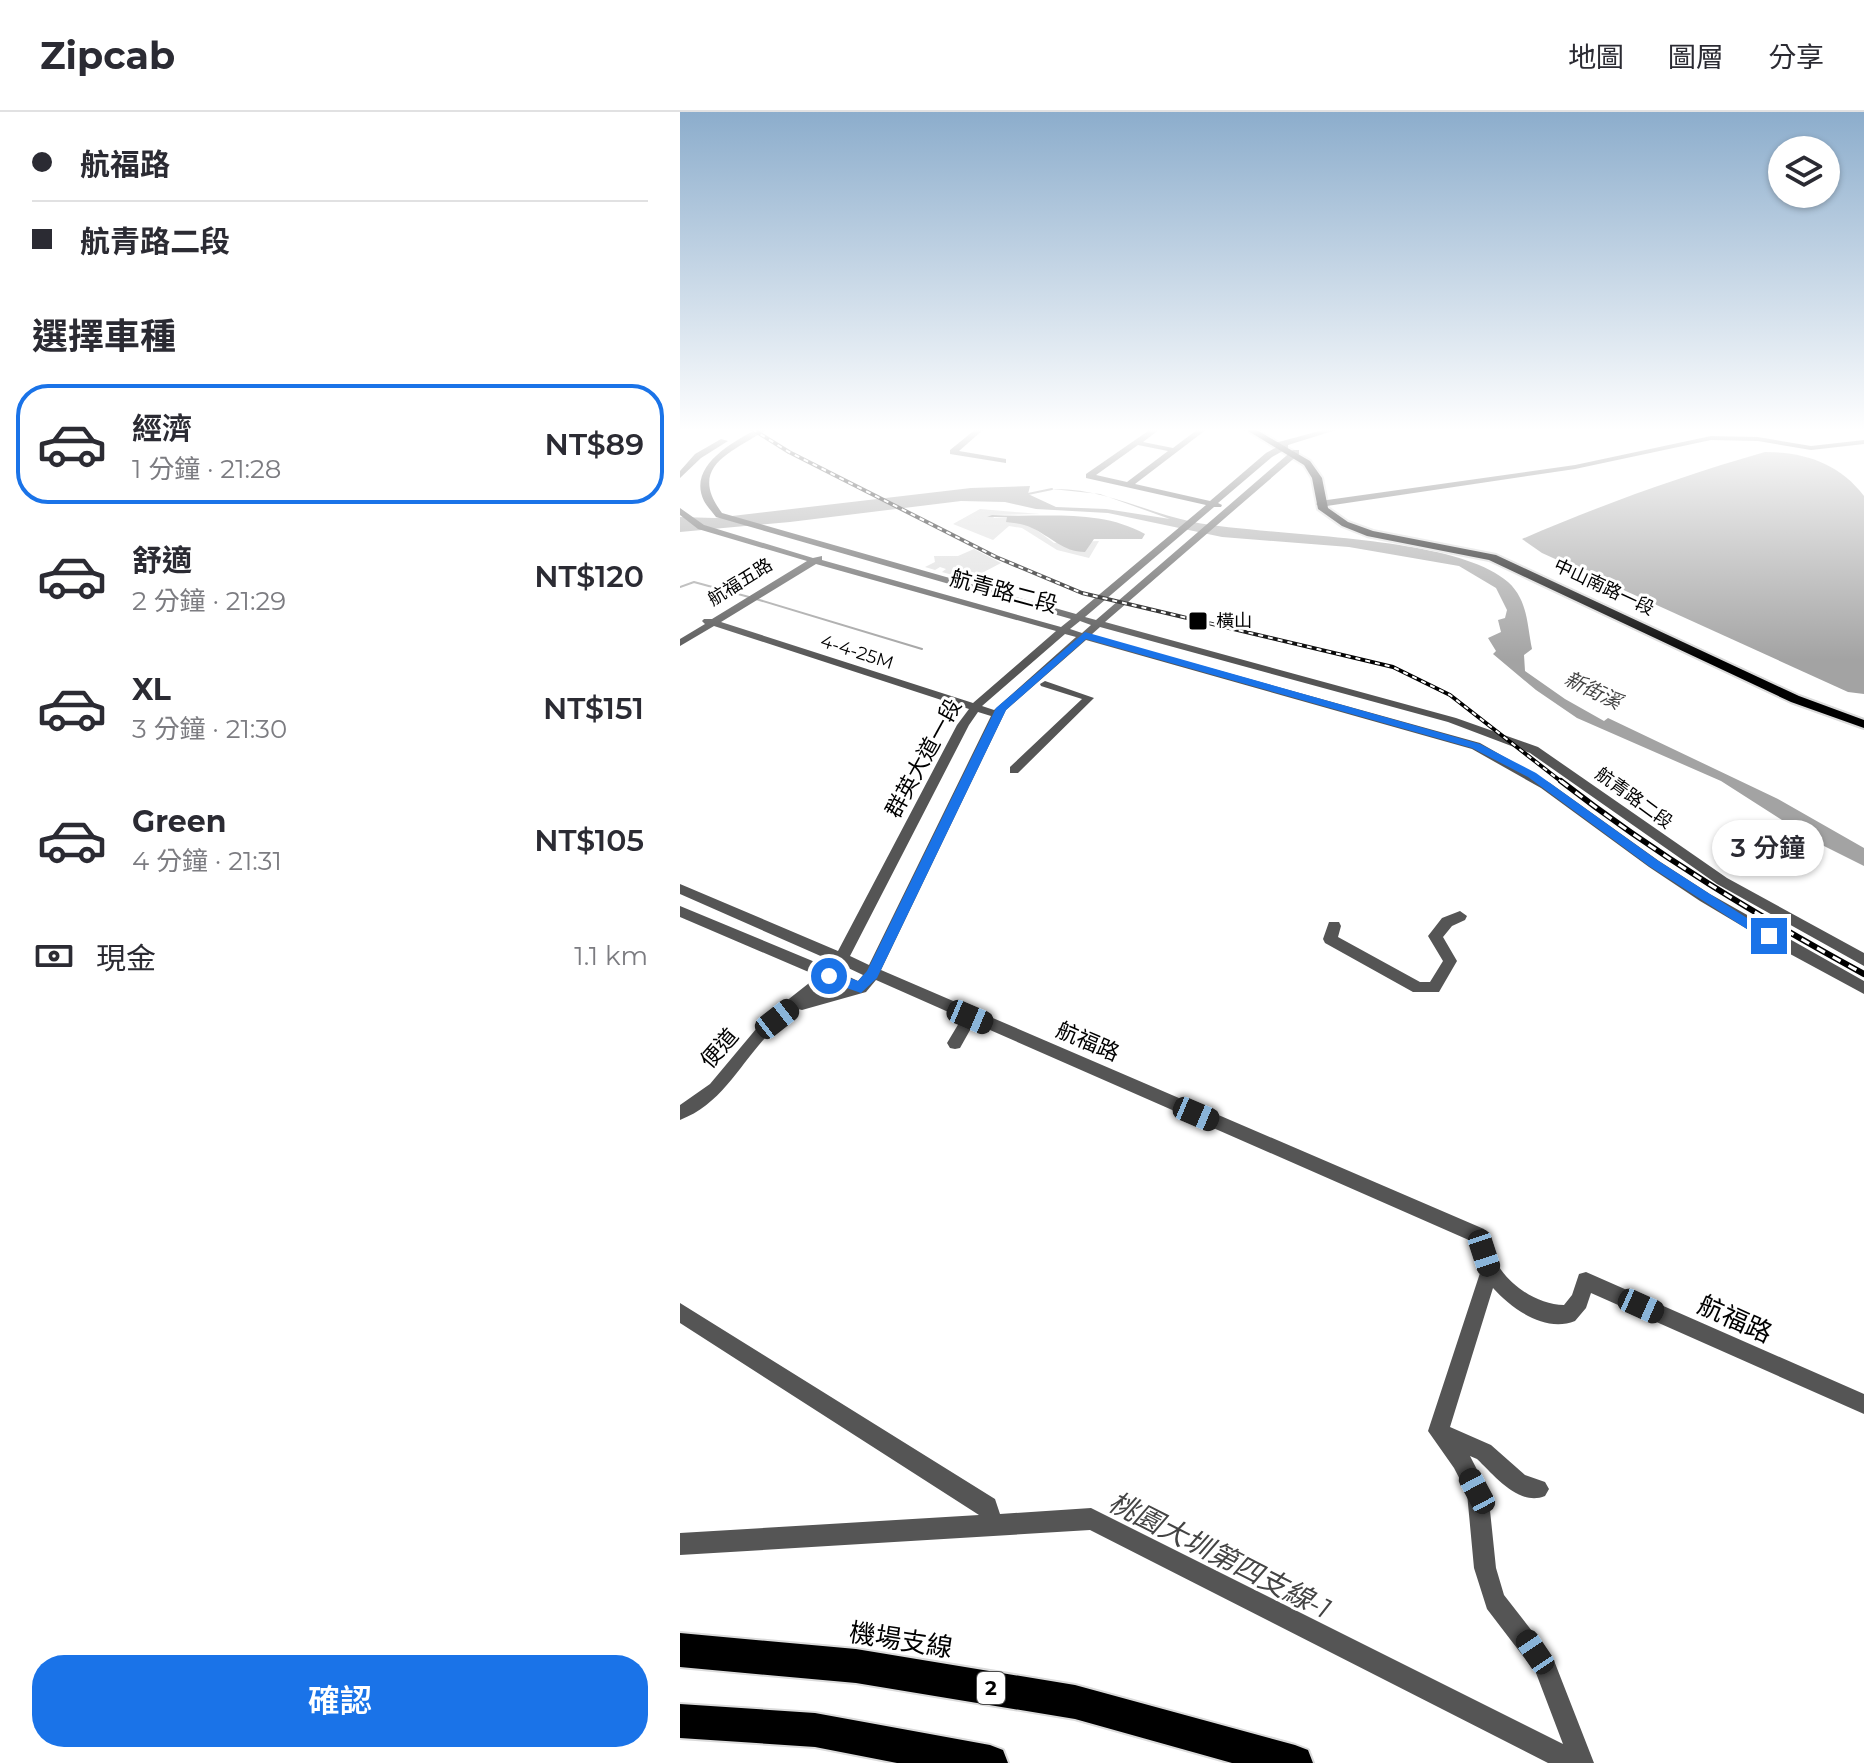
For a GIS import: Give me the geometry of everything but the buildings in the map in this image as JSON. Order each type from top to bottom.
[{"type":"highway","name":"機場支線","points":[[680,1650],[856,1666],[1075,1702],[1295,1763]]},
{"type":"highway","points":[[680,1721],[815,1730],[990,1763]]},
{"type":"main road","name":"中山南路一段","points":[[1325,506],[1332,516],[1356,529],[1474,552],[1515,566],[1795,699],[1864,724]]},
{"type":"main road","name":"中山南路一段","points":[[1327,506],[1363,526],[1472,547],[1506,557],[1790,691],[1864,718]]},
{"type":"street","name":"航青路二段","points":[[710,506],[735,521],[768,531],[1440,716],[1534,750],[1722,881],[1864,960]]},
{"type":"street","points":[[1209,506],[1229,510],[1234,506]]},
{"type":"street","name":"群英大道一段","points":[[829,976],[840,961],[977,704],[1209,506]]},
{"type":"street","name":"群英大道一段","points":[[866,981],[1000,712],[1229,510]]},
{"type":"street","name":"航青路二段","points":[[680,511],[701,527],[726,536],[1476,746],[1532,775],[1609,833],[1689,887],[1784,945],[1864,988]]},
{"type":"street","name":"航福五路","points":[[680,640],[831,549]]},
{"type":"street","name":"航福五路","points":[[713,620],[753,599],[812,560]]},
{"type":"street","name":"4-4-25M","points":[[713,620],[1000,712]]},
{"type":"street","points":[[1014,770],[1089,698],[1045,684]]},
{"type":"street","name":"航福路","points":[[680,889],[840,961],[866,981]]},
{"type":"street","name":"航福路","points":[[680,911],[829,976],[866,981],[970,1017],[1478,1235],[1490,1270],[1533,1310],[1552,1316],[1568,1314],[1579,1301],[1586,1281],[1864,1404]]},
{"type":"street","points":[[1334,926],[1330,939],[1418,988],[1434,988],[1450,961],[1435,936],[1447,922],[1460,916]]},
{"type":"street","name":"便道","points":[[680,1113],[693,1108],[708,1095],[764,1029],[829,976]]},
{"type":"street","points":[[790,1009],[866,981]]},
{"type":"street","points":[[955,1043],[970,1017]]},
{"type":"street","points":[[1438,1431],[1490,1270]]},
{"type":"street","points":[[680,1312],[987,1507],[993,1523]]},
{"type":"street","points":[[1438,1431],[1484,1452],[1519,1484],[1538,1489]]},
{"type":"street","points":[[1438,1431],[1461,1461],[1477,1491],[1485,1568],[1495,1601],[1545,1666],[1582,1763]]},
{"type":"street","points":[[680,1544],[1091,1519],[1574,1763]]},
{"type":"shaded area","points":[[817,506],[920,506],[680,532],[680,517],[715,518]]},
{"type":"shaded area","points":[[1023,506],[1106,509],[1170,519],[1133,506],[1137,506],[1175,518],[1226,527],[1405,546],[1447,554],[1482,566],[1508,582],[1523,605],[1532,649],[1524,655],[1525,671],[1604,721],[1608,718],[1778,799],[1864,848],[1864,866],[1818,843],[1721,781],[1577,718],[1536,690],[1493,654],[1496,651],[1488,638],[1501,632],[1498,620],[1505,618],[1507,610],[1496,588],[1459,566],[1349,547],[1222,537],[1108,513]]},
{"type":"shaded area","points":[[1603,506],[1864,506],[1864,694],[1848,692],[1542,553],[1522,539]]},
{"type":"shaded area","points":[[980,509],[1040,514],[992,515],[994,518],[1007,517],[1034,528],[1054,543],[1099,541],[1089,558],[1057,550],[1022,528],[1009,526],[993,540],[953,524]]},
{"type":"shaded area","points":[[992,515],[1090,517],[1109,520],[1145,534],[1142,539],[1094,539],[1085,552],[1063,547],[1029,527],[1006,522],[1007,517],[987,517]]},
{"type":"shaded area","points":[[974,549],[1001,563],[980,574],[983,580],[980,583],[942,572],[946,569],[940,567],[935,570],[925,567],[935,562],[934,556],[958,556]]},
{"type":"waterway","points":[[680,587],[694,582],[749,597]]},
{"type":"waterway","points":[[756,599],[922,649]]},
{"type":"railway","points":[[896,506],[996,557],[1082,593],[1393,667],[1450,695],[1563,783]]},
{"type":"railway","points":[[1561,781],[1708,884],[1864,974]]},
{"type":"place","name":"橫山","points":[[1198,621]]},
{"type":"route","points":[[829,976],[861,988],[872,974],[1001,708],[1085,635],[1476,746],[1532,775],[1675,878],[1769,936]]},
{"type":"water label","name":"新街溪","points":[[1593,690]]},
{"type":"water label","name":"桃園大圳第四支線-1","points":[[1220,1555]]}]
